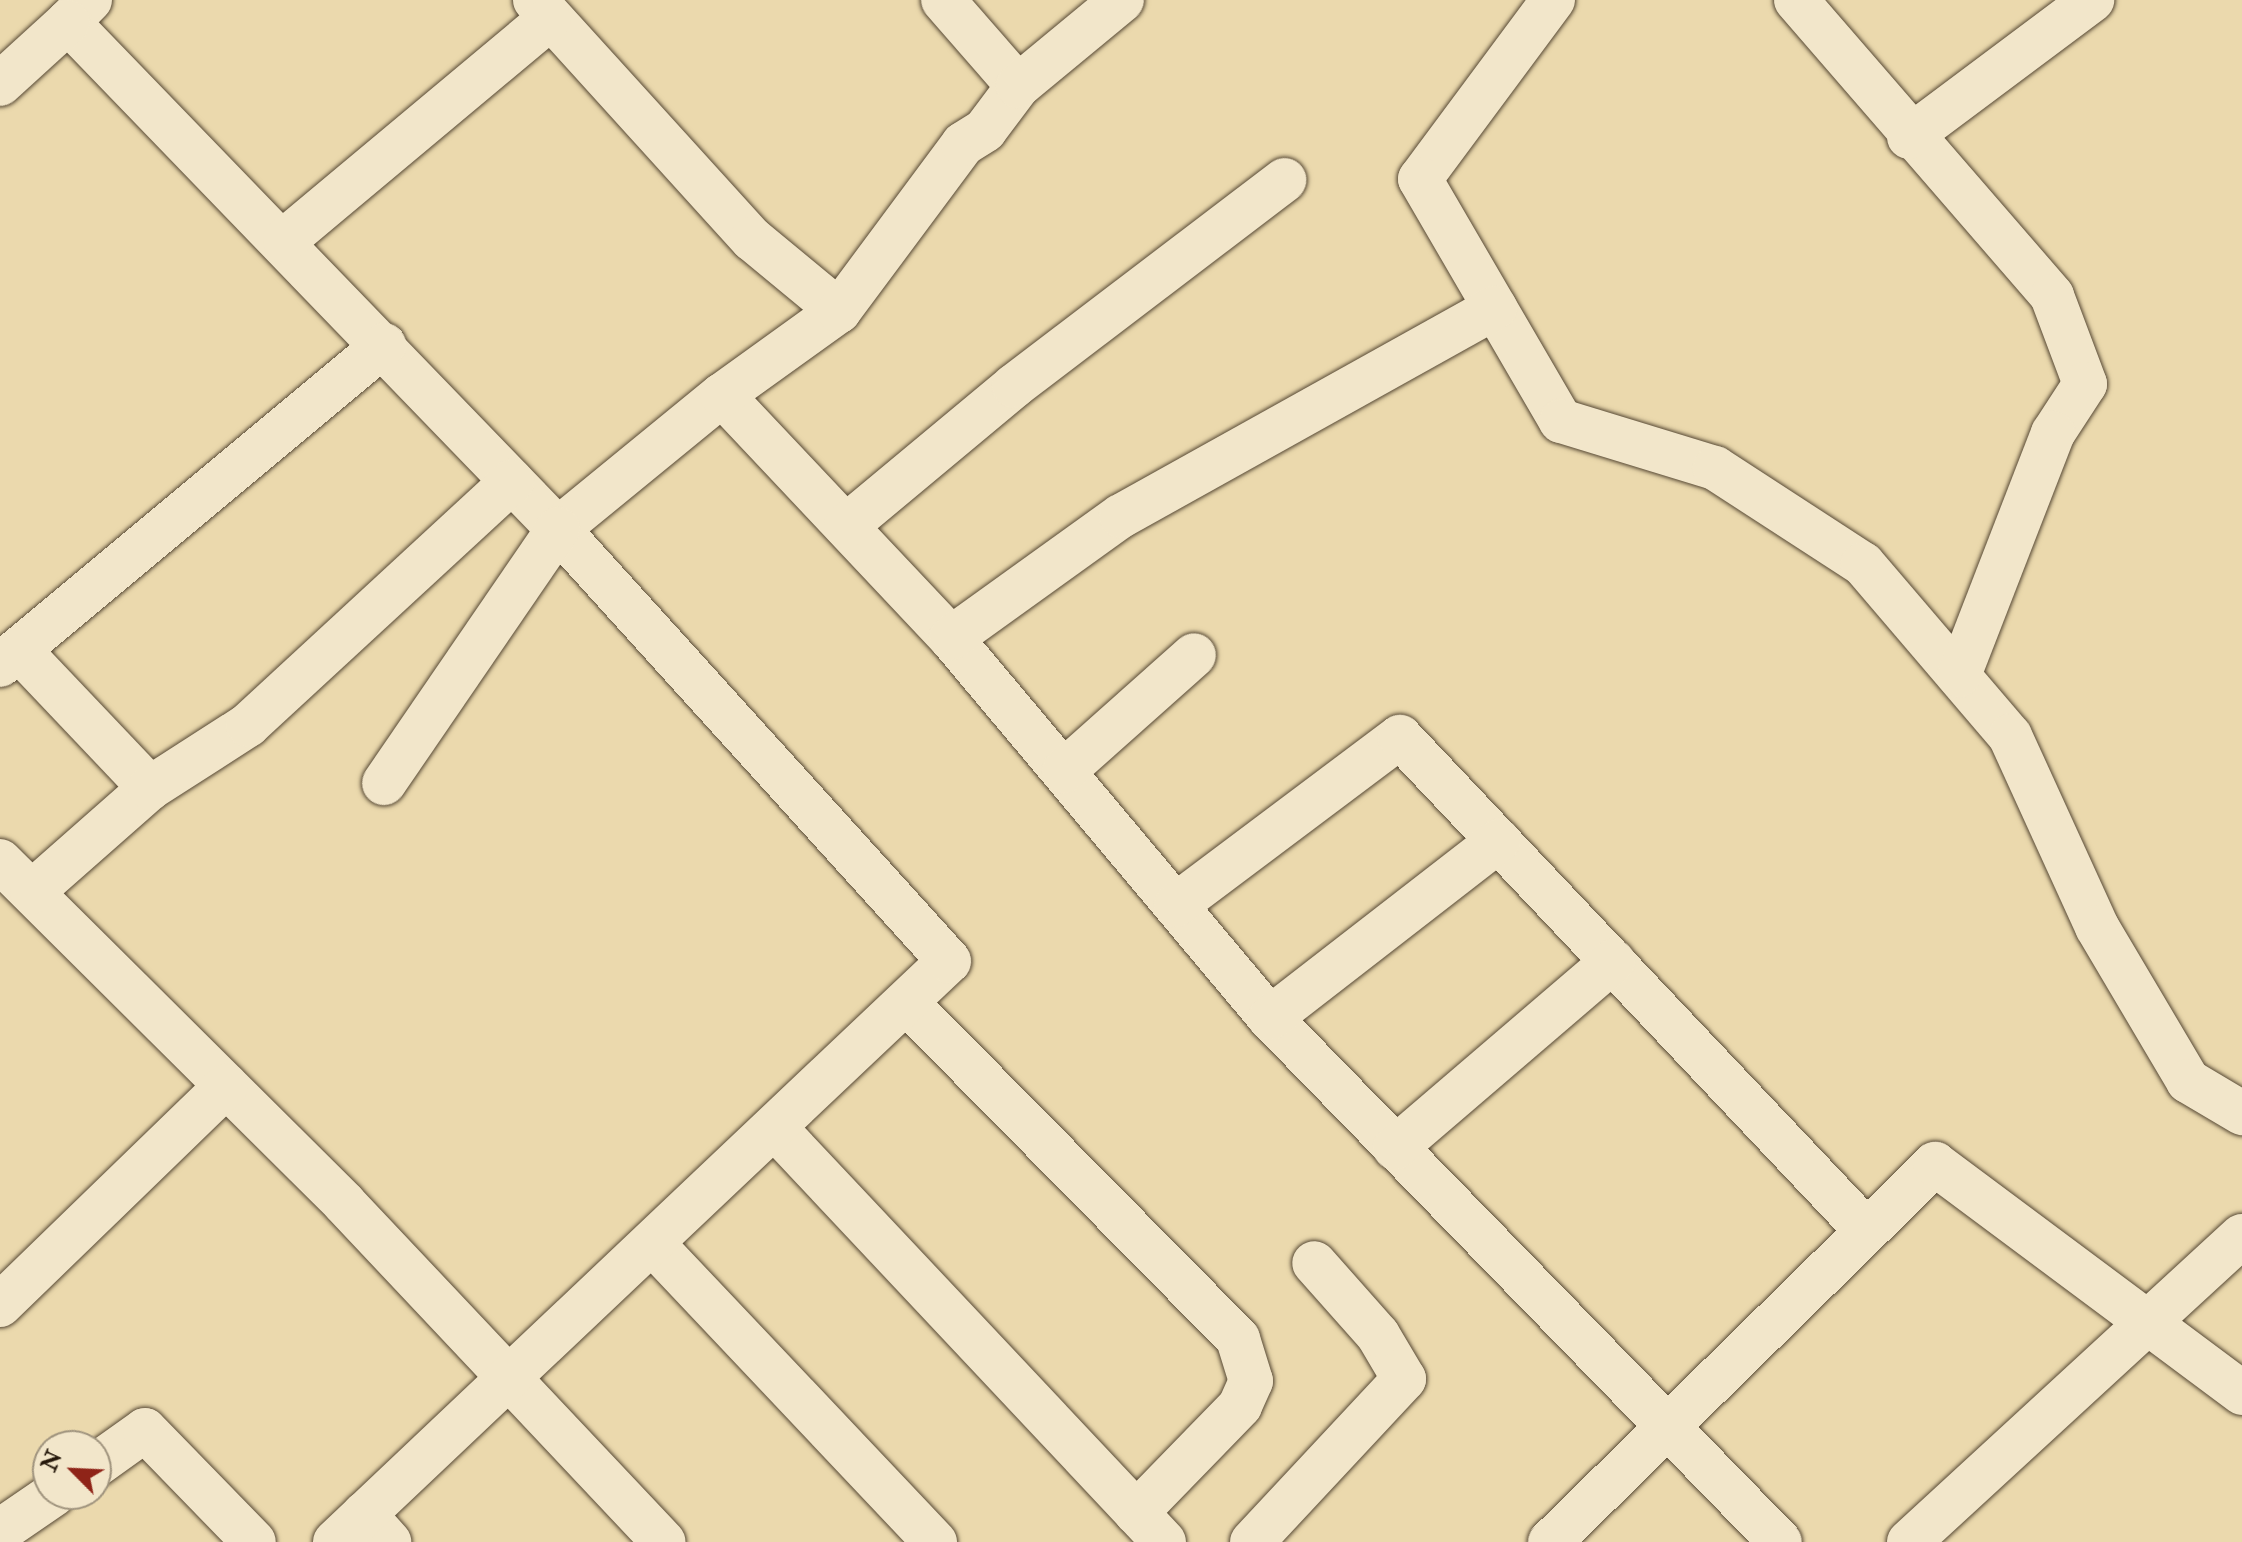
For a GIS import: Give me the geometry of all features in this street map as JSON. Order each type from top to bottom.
[{"type":"street","points":[[943,0],[1018,86]]},
{"type":"street","points":[[384,783],[558,529],[722,395],[839,311],[963,144],[985,130],[1018,86],[1122,0]]},
{"type":"street","points":[[1553,0],[1420,179],[1561,421],[1715,468],[1863,564],[2010,736],[2097,927],[2188,1081],[2242,1113]]},
{"type":"street","points":[[1909,137],[2092,0]]},
{"type":"street","points":[[1816,8],[1909,137],[2052,296],[2085,384],[2053,433],[1959,675]]},
{"type":"street","points":[[285,240],[542,10],[752,239],[839,311]]},
{"type":"street","points":[[0,84],[79,11],[285,240],[558,529],[949,961],[908,1004],[508,1377],[363,1533]]},
{"type":"street","points":[[846,526],[1014,386],[1284,180]]},
{"type":"street","points":[[951,638],[1121,516],[1495,308]]},
{"type":"street","points":[[150,788],[10,658],[384,345]]},
{"type":"street","points":[[722,395],[951,638],[1270,1018],[1660,1427],[1780,1542]]},
{"type":"street","points":[[32,892],[150,788],[248,725],[512,481]]},
{"type":"street","points":[[1064,771],[1194,655]]},
{"type":"street","points":[[1176,905],[1400,737],[1865,1229]]},
{"type":"street","points":[[1270,1018],[1498,841]]},
{"type":"street","points":[[0,861],[226,1086],[664,1542]]},
{"type":"street","points":[[1395,1148],[1613,961]]},
{"type":"street","points":[[775,1128],[1150,1527],[1240,1406],[1251,1381],[1238,1339],[908,1004]]},
{"type":"street","points":[[0,1305],[226,1086]]},
{"type":"street","points":[[1550,1542],[1660,1427],[1935,1164],[2148,1327],[2242,1393]]},
{"type":"street","points":[[1909,1542],[2148,1327],[2242,1236]]},
{"type":"street","points":[[652,1243],[935,1542]]},
{"type":"street","points":[[1252,1542],[1404,1379],[1378,1335],[1314,1263]]},
{"type":"street","points":[[112,1454],[145,1430],[254,1542]]},
{"type":"street","points":[[0,1531],[32,1509]]}]
